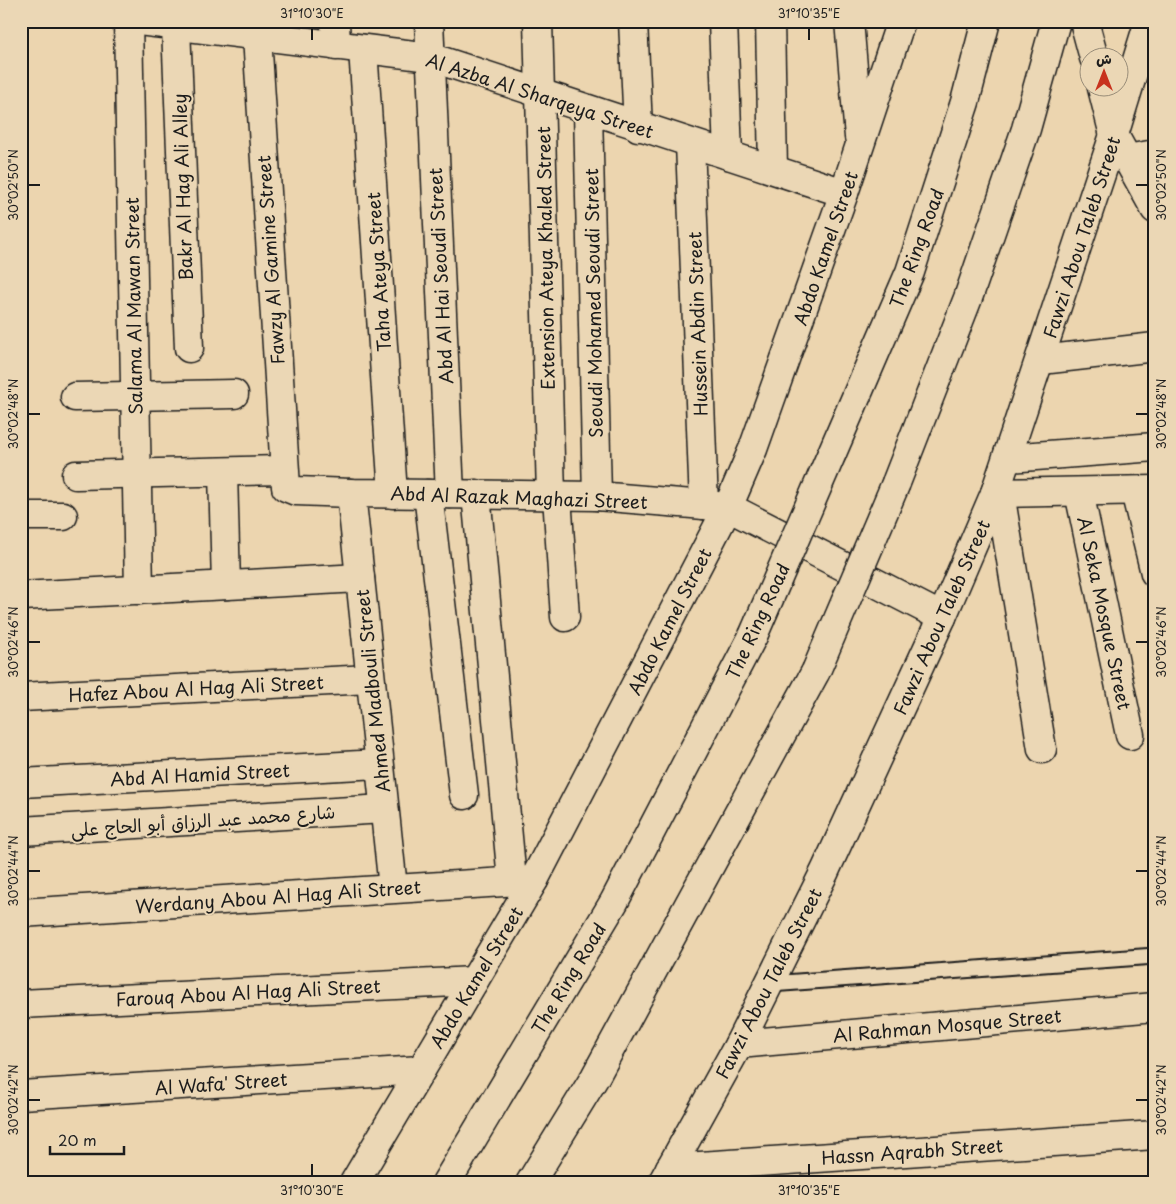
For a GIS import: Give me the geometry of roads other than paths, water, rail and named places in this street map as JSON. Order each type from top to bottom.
[{"type":"main road","name":"Salama Al Mawan Street","points":[[128,21],[139,590]]},
{"type":"main road","name":"Al Azba Al Sharqeya Street","points":[[139,21],[176,27],[336,34],[363,49],[430,58],[844,193]]},
{"type":"main road","name":"Abd Al Hai Seoudi Street","points":[[428,21],[439,494],[464,795]]},
{"type":"main road","name":"Extension Ateya Khaled Street","points":[[538,21],[554,495],[565,617]]},
{"type":"main road","points":[[633,21],[638,127]]},
{"type":"main road","points":[[724,21],[728,155]]},
{"type":"main road","points":[[770,21],[773,169]]},
{"type":"main road","points":[[849,21],[860,148]]},
{"type":"main road","name":"Abdo Kamel Street","points":[[354,1183],[474,981],[523,880],[716,506],[753,449],[860,148],[901,21]]},
{"type":"main road","name":"The Ring Road","points":[[446,1183],[614,902],[753,636],[910,272],[965,102],[986,21]]},
{"type":"main road","points":[[530,1183],[604,1060],[816,671],[896,483],[968,298],[1026,129],[1056,21]]},
{"type":"main road","points":[[1084,21],[1091,48]]},
{"type":"main road","name":"Fawzi Abou Taleb Street","points":[[666,1175],[770,984],[825,871],[998,494],[1008,458],[1114,135],[1146,60],[1149,21]]},
{"type":"main road","name":"Bakr Al Hag Ali Alley","points":[[176,27],[189,348]]},
{"type":"main road","name":"Fawzy Al Gamine Street","points":[[256,29],[283,476]]},
{"type":"main road","name":"Taha Ateya Street","points":[[363,49],[393,494]]},
{"type":"main road","points":[[1105,98],[1114,135],[1155,208]]},
{"type":"main road","name":"Seoudi Mohamed Seoudi Street","points":[[588,111],[597,496]]},
{"type":"main road","name":"Hussein Abdin Street","points":[[690,143],[716,506]]},
{"type":"main road","points":[[1127,159],[1155,154]]},
{"type":"main road","points":[[1041,360],[1155,347]]},
{"type":"main road","points":[[75,397],[234,394]]},
{"type":"main road","points":[[1008,458],[1155,447]]},
{"type":"main road","points":[[76,474],[223,472],[283,476]]},
{"type":"main road","points":[[223,472],[226,585]]},
{"type":"main road","name":"Abd Al Razak Maghazi Street","points":[[283,476],[286,487],[290,490],[351,494],[597,496],[716,506],[942,617]]},
{"type":"main road","points":[[1042,749],[998,494],[1145,490],[1155,573]]},
{"type":"main road","name":"Al Seka Mosque Street","points":[[1079,492],[1130,735]]},
{"type":"main road","name":"Ahmed Madbouli Street","points":[[351,494],[393,888]]},
{"type":"main road","points":[[476,494],[523,880]]},
{"type":"main road","points":[[21,516],[63,516]]},
{"type":"main road","points":[[21,596],[360,578]]},
{"type":"main road","name":"Hafez Abou Al Hag Ali Street","points":[[21,697],[370,679]]},
{"type":"main road","name":"Abd Al Hamid Street","points":[[21,783],[379,764]]},
{"type":"main road","name":"شارع محمد عبد الرزاق أبو الحاج على","points":[[21,831],[384,809]]},
{"type":"main road","name":"Werdany Abou Al Hag Ali Street","points":[[21,913],[523,880]]},
{"type":"main road","name":"Farouq Abou Al Hag Ali Street","points":[[21,1004],[474,981]]},
{"type":"main road","name":"Al Rahman Mosque Street","points":[[739,1044],[1155,1007]]},
{"type":"main road","name":"Al Wafa' Street","points":[[21,1095],[421,1070]]},
{"type":"main road","name":"Hassn Aqrabh Street","points":[[666,1175],[1155,1135]]},
{"type":"lane","points":[[770,984],[1155,956]]}]
